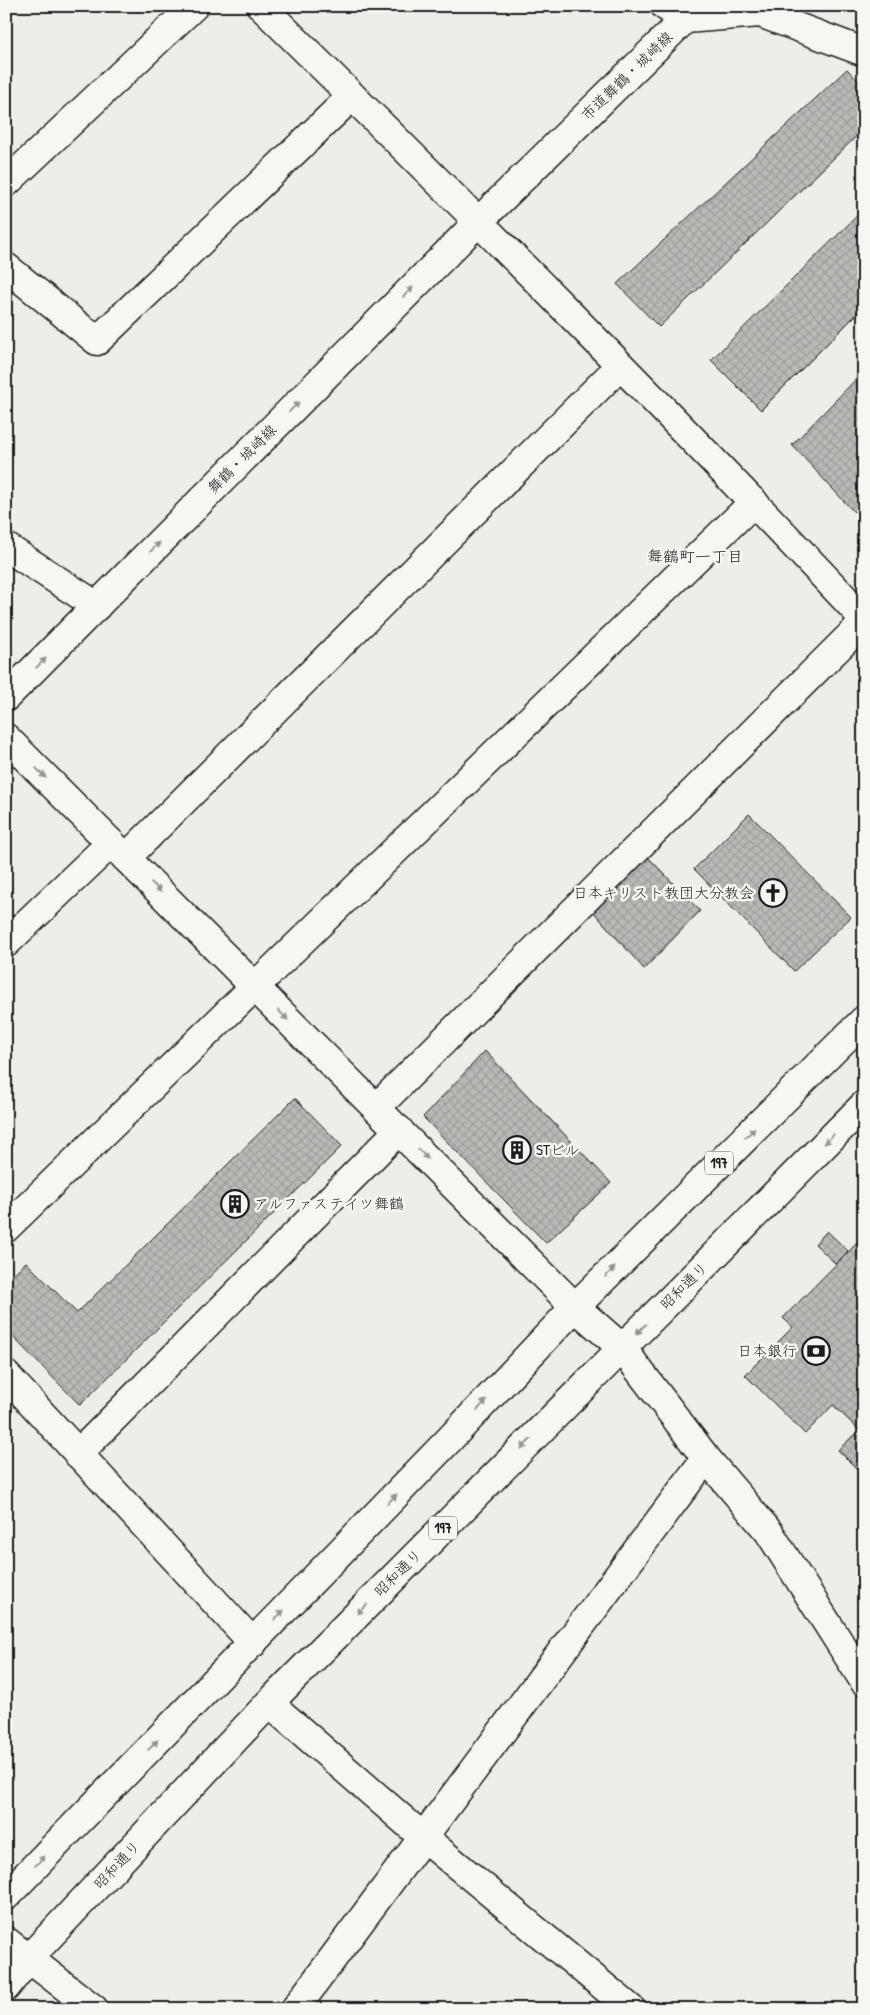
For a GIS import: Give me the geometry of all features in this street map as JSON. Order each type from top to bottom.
[{"type":"main road","points":[[6,183],[194,6]]},
{"type":"main road","points":[[261,6],[479,221],[754,502],[864,620],[376,1108]]},
{"type":"main road","name":"市道舞鶴・城崎線","points":[[479,221],[675,13],[760,13],[864,52]]},
{"type":"main road","points":[[6,267],[97,341],[352,96]]},
{"type":"main road","name":"舞鶴・城崎線","points":[[6,697],[479,221]]},
{"type":"main road","points":[[6,943],[118,850],[620,366]]},
{"type":"main road","points":[[6,1228],[754,502]]},
{"type":"main road","points":[[6,547],[97,606]]},
{"type":"main road","points":[[6,738],[575,1307],[622,1348],[706,1458],[768,1532],[864,1681]]},
{"type":"main road","name":"197","points":[[6,1896],[448,1441],[575,1307],[864,1020]]},
{"type":"main road","name":"昭和通り","points":[[6,1987],[29,1958],[269,1702],[864,1105]]},
{"type":"main road","points":[[78,1454],[399,1130]]},
{"type":"main road","points":[[6,1375],[253,1642]]},
{"type":"main road","points":[[295,2009],[706,1458]]},
{"type":"main road","points":[[269,1702],[423,1837],[631,2009]]},
{"type":"main road","points":[[6,1941],[94,2009]]},
{"type":"building","points":[[847,69],[864,87],[864,129],[659,327],[617,284]]},
{"type":"building","points":[[864,209],[864,307],[761,410],[711,360]]},
{"type":"building","points":[[864,371],[864,502],[854,512],[792,445]]},
{"type":"building","name":"日本キリスト教団大分教会","points":[[749,814],[851,917],[794,971],[694,869]]},
{"type":"building","points":[[646,855],[700,911],[644,969],[592,910]]},
{"type":"building","name":"STビル","points":[[485,1051],[611,1183],[546,1243],[423,1117]]},
{"type":"building","name":"アルファステイツ舞鶴","points":[[295,1098],[342,1146],[80,1405],[6,1330],[6,1281],[26,1262],[77,1313]]},
{"type":"building","points":[[827,1231],[848,1251],[836,1264],[815,1244]]},
{"type":"building","name":"日本銀行","points":[[864,1236],[864,1435],[833,1405],[805,1434],[745,1375],[793,1327],[783,1318]]},
{"type":"building","points":[[856,1433],[864,1441],[864,1476],[838,1450]]},
{"type":"place","name":"日本キリスト教団大分教会","points":[[773,893]]},
{"type":"place","name":"STビル","points":[[517,1150]]},
{"type":"place","name":"アルファステイツ舞鶴","points":[[235,1204]]},
{"type":"place","name":"日本銀行","points":[[816,1351]]},
{"type":"district","name":"舞鶴町一丁目","points":[[695,556]]}]
